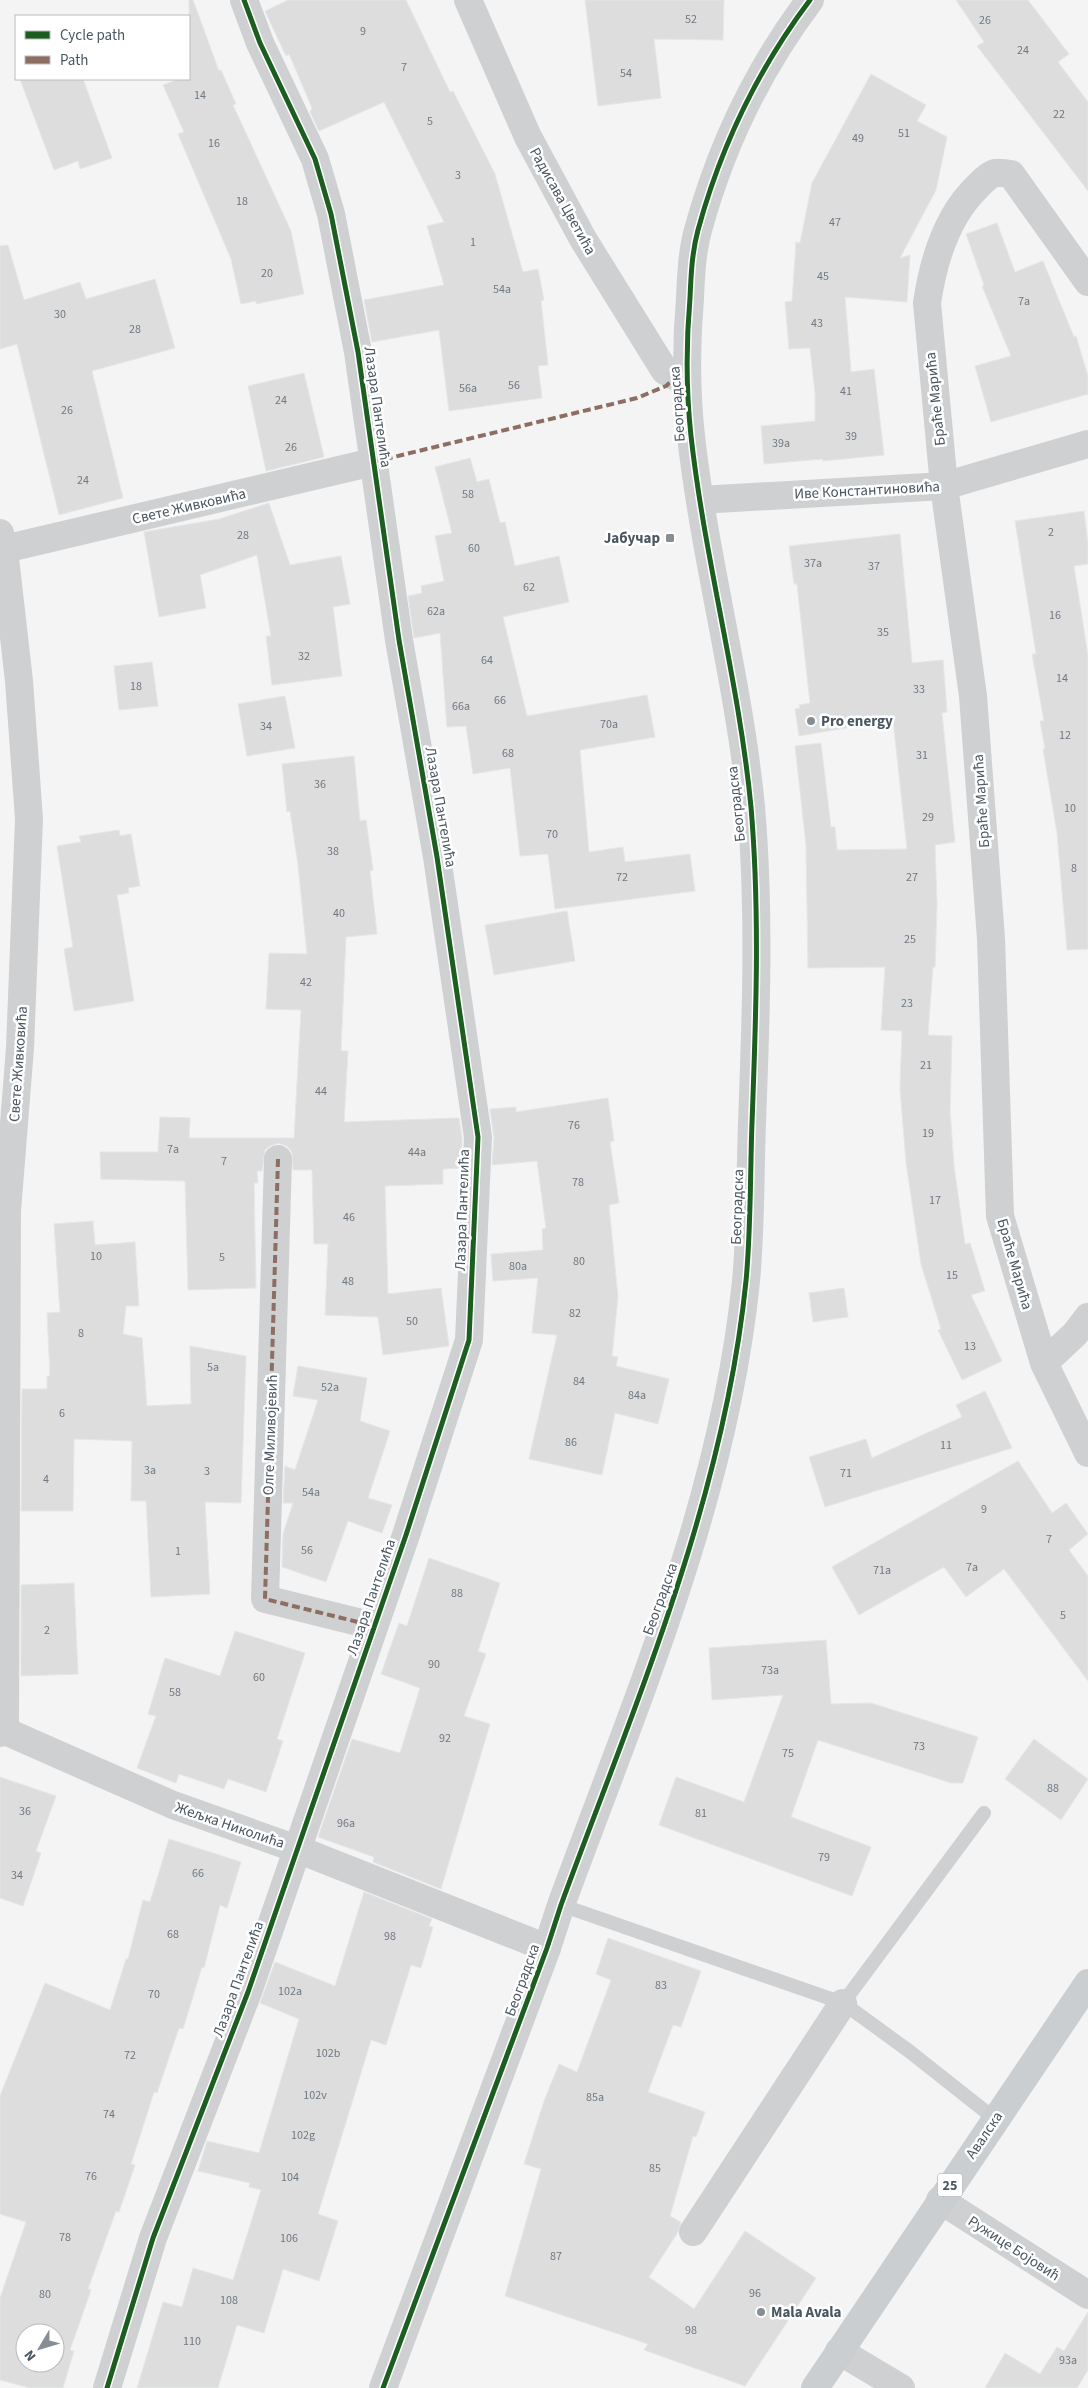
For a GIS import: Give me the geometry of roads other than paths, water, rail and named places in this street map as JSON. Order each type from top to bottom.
[{"type":"main road","name":"Авалска","points":[[814,2388],[1088,1983]]},
{"type":"street","name":"Лазара Пантелића","points":[[107,2388],[153,2238],[248,1992],[374,1626],[469,1340],[478,1137],[437,857],[399,640],[356,343],[331,214],[315,159],[260,43],[244,0]]},
{"type":"street","name":"Радисава Цветића","points":[[468,0],[528,137],[584,239],[665,371],[676,377],[687,378]]},
{"type":"street","name":"Београдска","points":[[383,2388],[548,1948],[561,1905],[685,1566],[705,1499],[726,1413],[746,1278],[756,1036],[755,881],[751,806],[741,729],[700,500],[691,438],[687,378],[687,337],[692,268],[698,232],[726,148],[747,98],[769,59],[810,0]]},
{"type":"street","name":"Браће Марића","points":[[1088,282],[1011,174],[996,173],[984,180],[966,198],[951,223],[931,278],[927,304],[944,486],[976,725],[991,939],[1000,1216],[1044,1363],[1088,1453]]},
{"type":"street","name":"Иве Константиновића","points":[[700,500],[944,486],[1088,444]]},
{"type":"street","name":"Свете Живковића","points":[[2,1732],[7,1211],[20,1048],[29,819],[19,681],[1,544],[373,462]]},
{"type":"street","name":"Олге Миливојевић","points":[[278,1159],[265,1600],[374,1626]]},
{"type":"street","points":[[1044,1363],[1076,1334],[1088,1317]]},
{"type":"street","name":"Жељка Николића","points":[[2,1732],[173,1805],[297,1849],[548,1948]]},
{"type":"street","points":[[693,2232],[843,2003]]},
{"type":"street","name":"Ружице Бојовић","points":[[940,2200],[1088,2295]]},
{"type":"street","points":[[839,2351],[901,2388]]},
{"type":"lane","points":[[843,2003],[984,1813]]},
{"type":"lane","points":[[561,1905],[843,2003],[909,2051],[995,2119]]},
{"type":"place","name":"Јабучар","points":[[670,538]]},
{"type":"place","name":"Pro energy","points":[[811,721]]},
{"type":"place","name":"Mala Avala","points":[[761,2312]]}]
